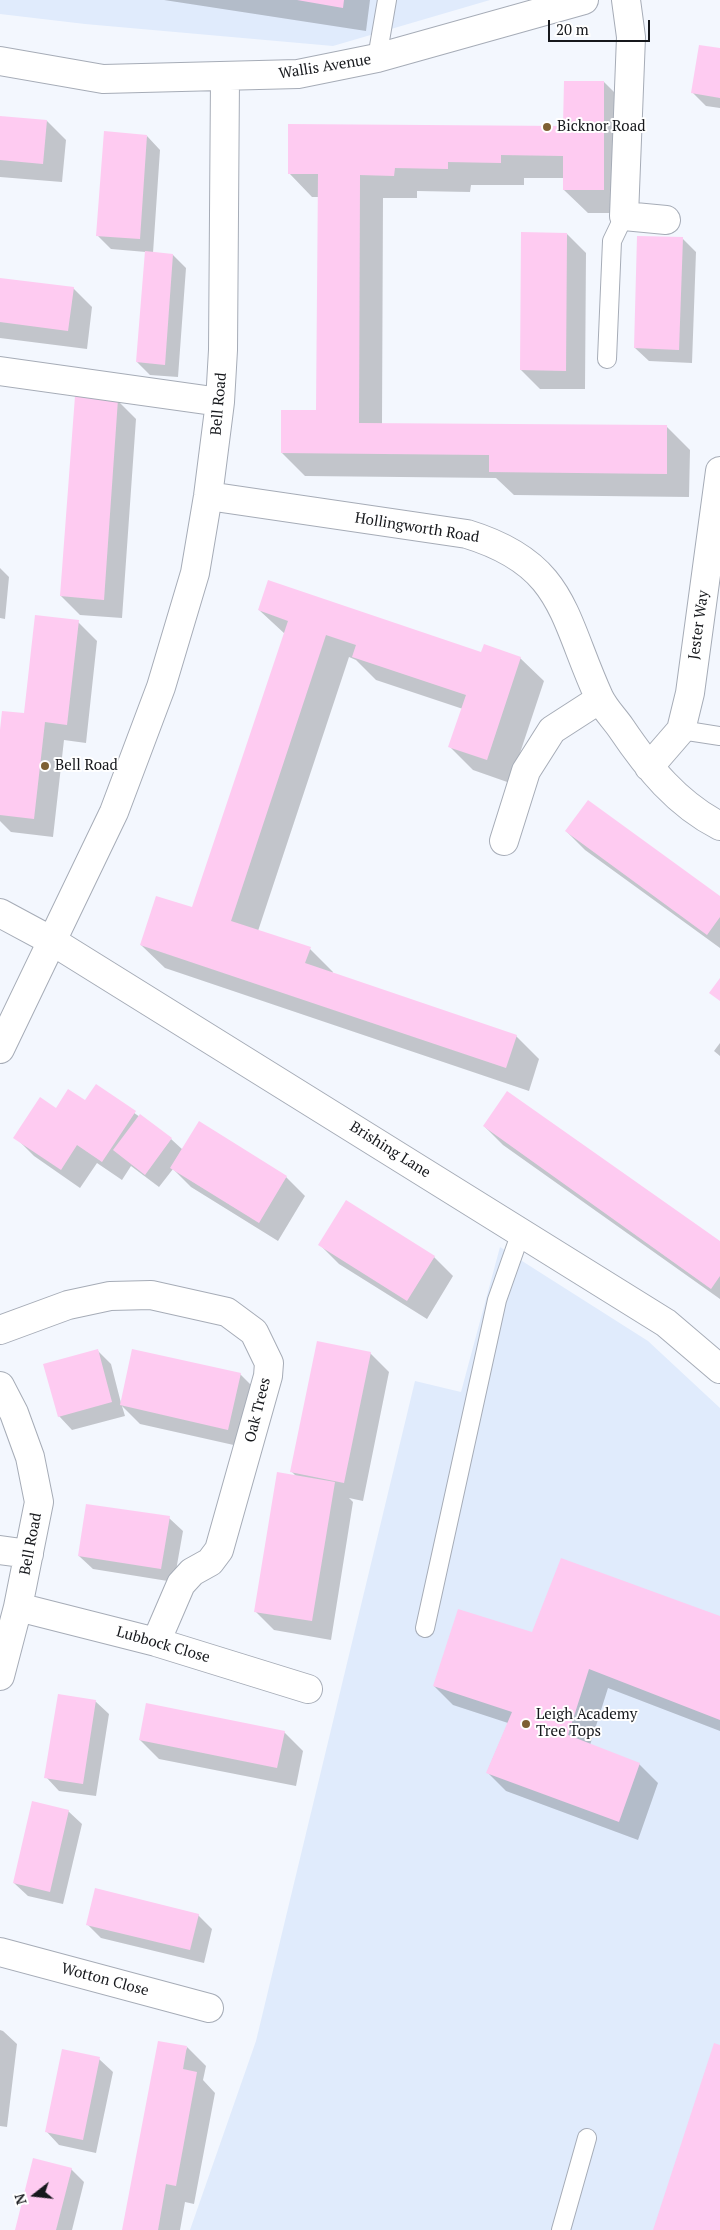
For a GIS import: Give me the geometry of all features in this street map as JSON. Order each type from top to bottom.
[{"type":"street","name":"Wallis Avenue","points":[[0,61],[103,79],[225,78],[298,74],[377,58],[584,0]]},
{"type":"street","points":[[626,0],[631,37],[624,216],[666,220]]},
{"type":"street","name":"Bell Road","points":[[0,1049],[114,812],[161,687],[195,573],[208,496],[220,402],[223,350],[225,78]]},
{"type":"street","points":[[0,371],[220,402]]},
{"type":"street","name":"Jester Way","points":[[649,767],[681,730],[690,693],[720,471]]},
{"type":"street","name":"Hollingworth Road","points":[[208,496],[467,534],[492,541],[514,553],[534,568],[551,587],[565,610],[600,699],[649,767],[665,786],[690,807],[720,826]]},
{"type":"street","points":[[504,841],[526,771],[552,730],[600,699]]},
{"type":"street","name":"Brishing Lane","points":[[0,913],[52,941],[666,1323],[720,1369]]},
{"type":"street","name":"Oak Trees","points":[[0,1330],[68,1305],[110,1296],[151,1295],[226,1312],[254,1332],[269,1362],[268,1376],[219,1550],[210,1562],[192,1572],[181,1584],[156,1642]]},
{"type":"street","name":"Bell Road","points":[[0,1386],[14,1413],[30,1457],[39,1502],[18,1607],[0,1676]]},
{"type":"street","points":[[0,1550],[29,1554]]},
{"type":"street","name":"Lubbock Close","points":[[18,1607],[156,1642],[308,1689]]},
{"type":"street","name":"Wotton Close","points":[[0,1952],[209,2008]]},
{"type":"lane","points":[[377,58],[388,0]]},
{"type":"lane","points":[[607,359],[612,241],[624,216]]},
{"type":"lane","points":[[681,730],[720,736]]},
{"type":"lane","points":[[425,1628],[498,1300],[521,1232]]},
{"type":"lane","points":[[561,2230],[587,2138]]},
{"type":"shaded area","points":[[0,0],[490,0],[333,46],[85,24],[0,14]]},
{"type":"shaded area","name":"Leigh Academy Tree Tops","points":[[500,1247],[648,1341],[720,1408],[720,2230],[190,2230],[256,2041],[415,1381],[461,1392]]},
{"type":"building","points":[[297,0],[344,0],[343,8]]},
{"type":"building","points":[[699,45],[720,48],[720,98],[691,93]]},
{"type":"building","points":[[564,81],[604,81],[604,190],[563,190],[563,156],[501,155],[501,163],[448,162],[448,169],[395,168],[394,176],[360,175],[359,423],[667,425],[667,474],[489,472],[489,455],[281,453],[281,410],[316,410],[318,174],[288,174],[288,124],[563,126]]},
{"type":"building","points":[[0,116],[47,120],[43,164],[0,160]]},
{"type":"building","points":[[104,131],[147,135],[140,239],[96,236]]},
{"type":"building","points":[[521,232],[567,233],[566,371],[520,370]]},
{"type":"building","points":[[637,236],[683,237],[679,350],[634,348]]},
{"type":"building","points":[[145,251],[173,254],[165,365],[136,362]]},
{"type":"building","points":[[0,278],[74,287],[68,331],[0,322]]},
{"type":"building","points":[[75,396],[118,399],[104,600],[60,596]]},
{"type":"building","points":[[268,580],[481,652],[484,644],[521,657],[487,760],[448,747],[466,695],[352,657],[356,645],[326,635],[231,921],[311,947],[305,963],[517,1035],[506,1068],[140,945],[156,896],[192,907],[288,621],[258,610]]},
{"type":"building","points":[[35,615],[79,620],[67,725],[45,722],[34,819],[0,815],[0,730],[2,711],[24,713]]},
{"type":"building","points":[[588,800],[720,896],[720,917],[707,935],[565,831]]},
{"type":"building","points":[[720,978],[720,1001],[709,993]]},
{"type":"building","points":[[96,1084],[136,1111],[102,1162],[77,1145],[61,1170],[13,1138],[40,1097],[56,1108],[68,1089],[85,1100]]},
{"type":"building","points":[[507,1091],[720,1241],[720,1276],[711,1289],[483,1126]]},
{"type":"building","points":[[140,1114],[172,1138],[145,1175],[113,1150]]},
{"type":"building","points":[[199,1121],[287,1176],[259,1223],[170,1168]]},
{"type":"building","points":[[346,1200],[435,1256],[407,1301],[318,1245]]},
{"type":"building","points":[[317,1341],[371,1352],[344,1483],[290,1472]]},
{"type":"building","points":[[98,1349],[112,1402],[58,1417],[43,1364]]},
{"type":"building","points":[[132,1349],[241,1373],[228,1430],[120,1405]]},
{"type":"building","points":[[277,1472],[335,1482],[312,1621],[254,1612]]},
{"type":"building","points":[[86,1504],[170,1516],[161,1569],[78,1556]]},
{"type":"building","points":[[561,1558],[720,1616],[720,1720],[589,1669],[568,1735],[640,1763],[619,1822],[486,1773],[512,1712],[433,1686],[458,1609],[532,1632]]},
{"type":"building","points":[[58,1694],[96,1700],[83,1784],[44,1778]]},
{"type":"building","points":[[146,1703],[285,1731],[277,1768],[139,1740]]},
{"type":"building","points":[[32,1801],[69,1810],[50,1892],[13,1883]]},
{"type":"building","points":[[95,1888],[199,1914],[190,1950],[86,1925]]},
{"type":"building","points":[[158,2041],[187,2046],[183,2069],[197,2072],[176,2186],[166,2184],[158,2230],[122,2230]]},
{"type":"building","points":[[714,2043],[720,2045],[720,2230],[653,2230]]},
{"type":"building","points":[[62,2049],[100,2057],[83,2140],[45,2132]]},
{"type":"building","points":[[33,2158],[72,2168],[56,2230],[15,2230]]},
{"type":"place","name":"Bicknor Road","points":[[547,127]]},
{"type":"place","name":"Bell Road","points":[[45,766]]},
{"type":"place","name":"Leigh Academy Tree Tops","points":[[526,1724]]}]
